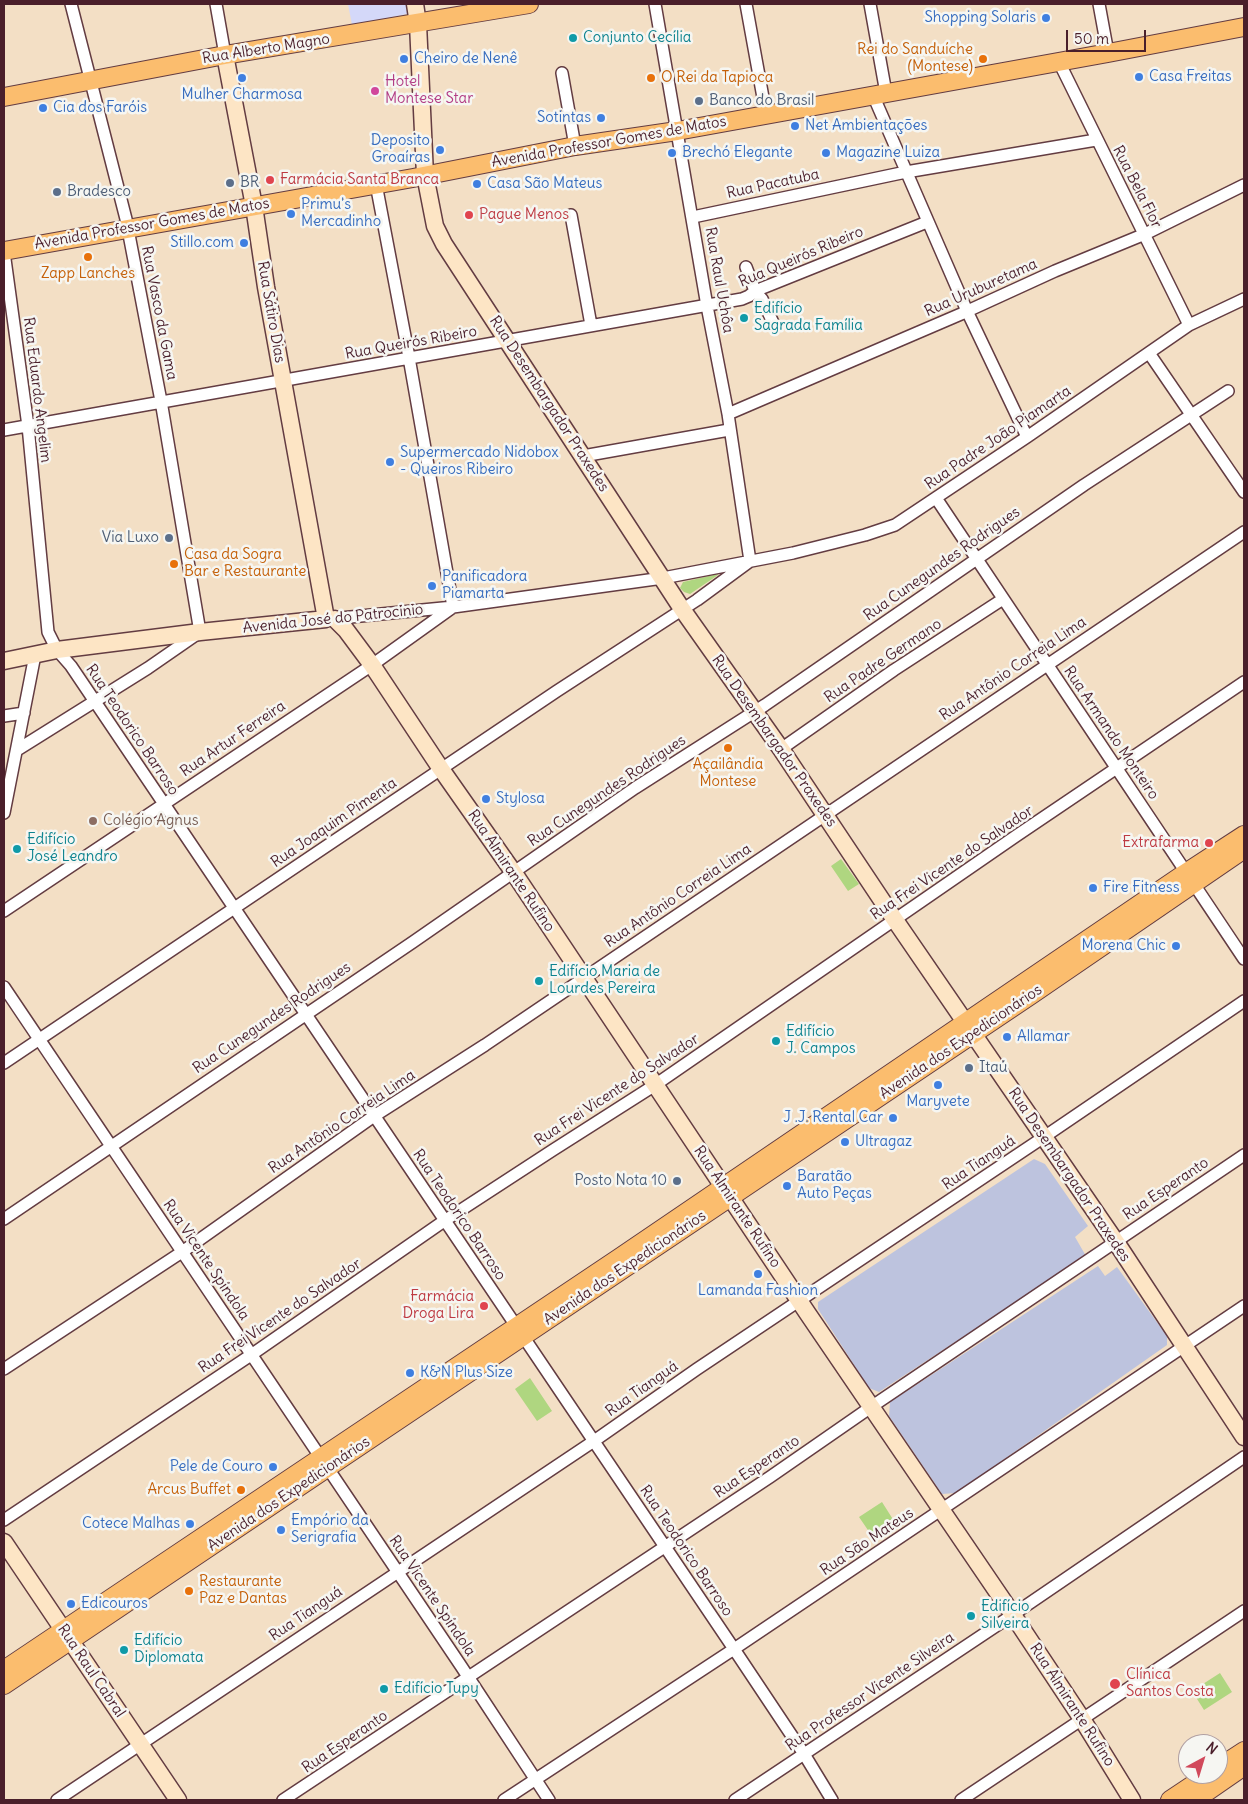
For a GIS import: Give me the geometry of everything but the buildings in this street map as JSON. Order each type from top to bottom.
[{"type":"main road","name":"Rua Alberto Magno","points":[[4,97],[224,56],[528,4]]},
{"type":"main road","name":"Avenida Professor Gomes de Matos","points":[[4,252],[575,146],[677,132],[766,114],[1108,53],[1244,26]]},
{"type":"main road","name":"Avenida dos Expedicionários","points":[[4,1670],[66,1635],[324,1463],[1190,878],[1244,835]]},
{"type":"main road","name":"Avenida dos Expedicionários","points":[[1190,878],[1244,849]]},
{"type":"main road","name":"Avenida dos Expedicionários","points":[[4,1685],[66,1635]]},
{"type":"main road","points":[[1228,1761],[1244,1751]]},
{"type":"main road","points":[[1195,1800],[1244,1766]]},
{"type":"main road","points":[[1170,1800],[1194,1784]]},
{"type":"street","name":"Rua Vasco da Gama","points":[[71,4],[128,228],[161,402],[200,632]]},
{"type":"street","name":"Rua Sátiro Dias","points":[[216,4],[224,56],[254,206],[283,381],[331,619]]},
{"type":"street","name":"Rua Desembargador Praxedes","points":[[415,4],[418,24],[425,175],[438,234],[682,609],[755,711],[895,920],[1116,1242],[1244,1437]]},
{"type":"street","name":"Rua Raul Uchôa","points":[[655,4],[707,306],[728,414],[750,561]]},
{"type":"street","points":[[746,4],[766,114]]},
{"type":"street","points":[[870,4],[880,94],[906,172],[967,311],[1027,437]]},
{"type":"street","points":[[1099,4],[1108,53]]},
{"type":"street","name":"Rua Bela Flor","points":[[1059,62],[1188,325]]},
{"type":"street","points":[[562,73],[575,146]]},
{"type":"street","name":"Rua Pacatuba","points":[[693,217],[906,172],[1096,140]]},
{"type":"street","points":[[376,184],[453,607]]},
{"type":"street","name":"Rua Uruburetama","points":[[728,414],[1055,271],[1145,234],[1244,185]]},
{"type":"street","points":[[571,215],[592,325]]},
{"type":"street","name":"Rua Queirós Ribeiro","points":[[4,430],[742,299],[755,291],[927,222]]},
{"type":"street","name":"Rua Eduardo Angelim","points":[[4,252],[28,426],[48,632],[57,650]]},
{"type":"street","points":[[746,267],[755,291],[762,299],[775,327]]},
{"type":"street","name":"Rua Padre João Piamarta","points":[[663,578],[792,553],[865,535],[895,525],[1027,437],[1188,325],[1244,299]]},
{"type":"street","points":[[1149,353],[1244,492]]},
{"type":"street","name":"Rua Cunegundes Rodrigues","points":[[4,1218],[112,1147],[636,788],[755,711],[976,559],[1228,391]]},
{"type":"street","points":[[583,456],[729,430]]},
{"type":"street","name":"Rua Armando Monteiro","points":[[936,498],[1244,958]]},
{"type":"street","name":"Rua Antônio Correia Lima","points":[[4,1369],[182,1252],[374,1116],[485,1045],[583,977],[826,816],[1046,664],[1244,532]]},
{"type":"street","name":"Rua Padre João Piamarta","points":[[682,609],[718,586],[750,561]]},
{"type":"street","name":"Avenida José do Patrocínio","points":[[4,660],[57,650],[200,632],[453,607],[663,578]]},
{"type":"street","name":"Rua Padre Germano","points":[[781,749],[894,670],[1003,600]]},
{"type":"street","name":"Rua Artur Ferreira","points":[[4,911],[372,665],[453,607]]},
{"type":"street","name":"Rua Joaquim Pimenta","points":[[4,1063],[682,609]]},
{"type":"street","name":"Rua Almirante Rufino","points":[[331,619],[346,630],[372,665],[441,769],[514,872],[799,1301],[1013,1615],[1082,1719],[1132,1800]]},
{"type":"street","points":[[17,750],[148,668],[200,632]]},
{"type":"street","name":"Rua Teodorico Barroso","points":[[57,650],[71,666],[235,908],[734,1649],[804,1754],[832,1800]]},
{"type":"street","points":[[4,813],[35,655]]},
{"type":"street","name":"Rua Frei Vicente do Salvador","points":[[4,1520],[251,1355],[444,1221],[655,1085],[1244,682]]},
{"type":"street","points":[[4,716],[24,713]]},
{"type":"street","name":"Rua Vicente Spíndola","points":[[4,987],[549,1800]]},
{"type":"street","name":"Rua Tianguá","points":[[57,1800],[594,1441],[1244,1001]]},
{"type":"street","name":"Rua Esperanto","points":[[283,1800],[770,1478],[871,1407],[1244,1155]]},
{"type":"street","name":"Rua São Mateus","points":[[504,1800],[734,1649],[1244,1306]]},
{"type":"street","name":"Rua Professor Vicente Silveira","points":[[735,1800],[1013,1615],[1244,1457]]},
{"type":"street","name":"Rua Raul Cabral","points":[[4,1542],[178,1800]]},
{"type":"street","points":[[961,1800],[1244,1611]]},
{"type":"shaded area","points":[[348,4],[406,4],[407,14],[352,25]]},
{"type":"shaded area","points":[[1034,1159],[1045,1164],[1088,1226],[1075,1237],[1086,1256],[879,1392],[869,1388],[818,1309],[818,1302]]},
{"type":"shaded area","points":[[1098,1266],[1105,1276],[1117,1267],[1167,1336],[1167,1345],[956,1493],[942,1494],[889,1416],[890,1402]]},
{"type":"green space","points":[[718,574],[690,594],[680,588],[683,582]]},
{"type":"green space","points":[[841,859],[859,884],[848,891],[831,866]]},
{"type":"green space","points":[[530,1378],[552,1411],[537,1421],[515,1389]]},
{"type":"green space","points":[[882,1502],[894,1521],[872,1536],[859,1517]]},
{"type":"green space","points":[[1220,1673],[1232,1692],[1204,1710],[1192,1691]]},
{"type":"place","name":"Shopping Solaris","points":[[1046,18]]},
{"type":"place","name":"Conjunto Cecília","points":[[573,38]]},
{"type":"place","name":"Cheiro de Nenê","points":[[404,59]]},
{"type":"place","name":"Rei do Sanduíche (Montese)","points":[[983,59]]},
{"type":"place","name":"Casa Freitas","points":[[1139,77]]},
{"type":"place","name":"Mulher Charmosa","points":[[242,78]]},
{"type":"place","name":"O Rei da Tapioca","points":[[651,78]]},
{"type":"place","name":"Hotel Montese Star","points":[[375,91]]},
{"type":"place","name":"Banco do Brasil","points":[[699,101]]},
{"type":"place","name":"Cia dos Faróis","points":[[43,108]]},
{"type":"place","name":"Sotintas","points":[[601,118]]},
{"type":"place","name":"Net Ambientações","points":[[795,126]]},
{"type":"place","name":"Deposito Groaíras","points":[[440,150]]},
{"type":"place","name":"Brechó Elegante","points":[[672,153]]},
{"type":"place","name":"Magazine Luiza","points":[[826,153]]},
{"type":"place","name":"Farmácia Santa Branca","points":[[270,180]]},
{"type":"place","name":"BR","points":[[230,183]]},
{"type":"place","name":"Casa São Mateus","points":[[477,184]]},
{"type":"place","name":"Bradesco","points":[[57,192]]},
{"type":"place","name":"Primu's Mercadinho","points":[[291,214]]},
{"type":"place","name":"Pague Menos","points":[[469,215]]},
{"type":"place","name":"Stillo.com","points":[[244,243]]},
{"type":"place","name":"Zapp Lanches","points":[[88,257]]},
{"type":"place","name":"Edifício Sagrada Família","points":[[744,318]]},
{"type":"place","name":"Supermercado Nidobox - Queiros Ribeiro","points":[[390,462]]},
{"type":"place","name":"Via Luxo","points":[[169,538]]},
{"type":"place","name":"Casa da Sogra Bar e Restaurante","points":[[174,564]]},
{"type":"place","name":"Panificadora Piamarta","points":[[432,586]]},
{"type":"place","name":"Açailândia Montese","points":[[728,748]]},
{"type":"place","name":"Stylosa","points":[[486,799]]},
{"type":"place","name":"Colégio Agnus","points":[[93,821]]},
{"type":"place","name":"Extrafarma","points":[[1209,843]]},
{"type":"place","name":"Edifício José Leandro","points":[[17,849]]},
{"type":"place","name":"Fire Fitness","points":[[1093,888]]},
{"type":"place","name":"Morena Chic","points":[[1176,946]]},
{"type":"place","name":"Edifício Maria de Lourdes Pereira","points":[[539,981]]},
{"type":"place","name":"Allamar","points":[[1007,1037]]},
{"type":"place","name":"Edifício J. Campos","points":[[776,1041]]},
{"type":"place","name":"Itaú","points":[[969,1068]]},
{"type":"place","name":"Maryvete","points":[[938,1085]]},
{"type":"place","name":"J .J. Rental Car","points":[[893,1118]]},
{"type":"place","name":"Ultragaz","points":[[845,1142]]},
{"type":"place","name":"Posto Nota 10","points":[[677,1181]]},
{"type":"place","name":"Baratão Auto Peças","points":[[787,1186]]},
{"type":"place","name":"Lamanda Fashion","points":[[758,1274]]},
{"type":"place","name":"Farmácia Droga Lira","points":[[484,1306]]},
{"type":"place","name":"K&N Plus Size","points":[[410,1373]]},
{"type":"place","name":"Pele de Couro","points":[[273,1467]]},
{"type":"place","name":"Arcus Buffet","points":[[241,1490]]},
{"type":"place","name":"Cotece Malhas","points":[[190,1524]]},
{"type":"place","name":"Empório da Serigrafia","points":[[281,1530]]},
{"type":"place","name":"Restaurante Paz e Dantas","points":[[189,1591]]},
{"type":"place","name":"Edicouros","points":[[71,1604]]},
{"type":"place","name":"Edifício Silveira","points":[[971,1616]]},
{"type":"place","name":"Edifício Diplomata","points":[[124,1650]]},
{"type":"place","name":"Clínica Santos Costa","points":[[1115,1684]]},
{"type":"place","name":"Edifício Tupy","points":[[384,1689]]}]
